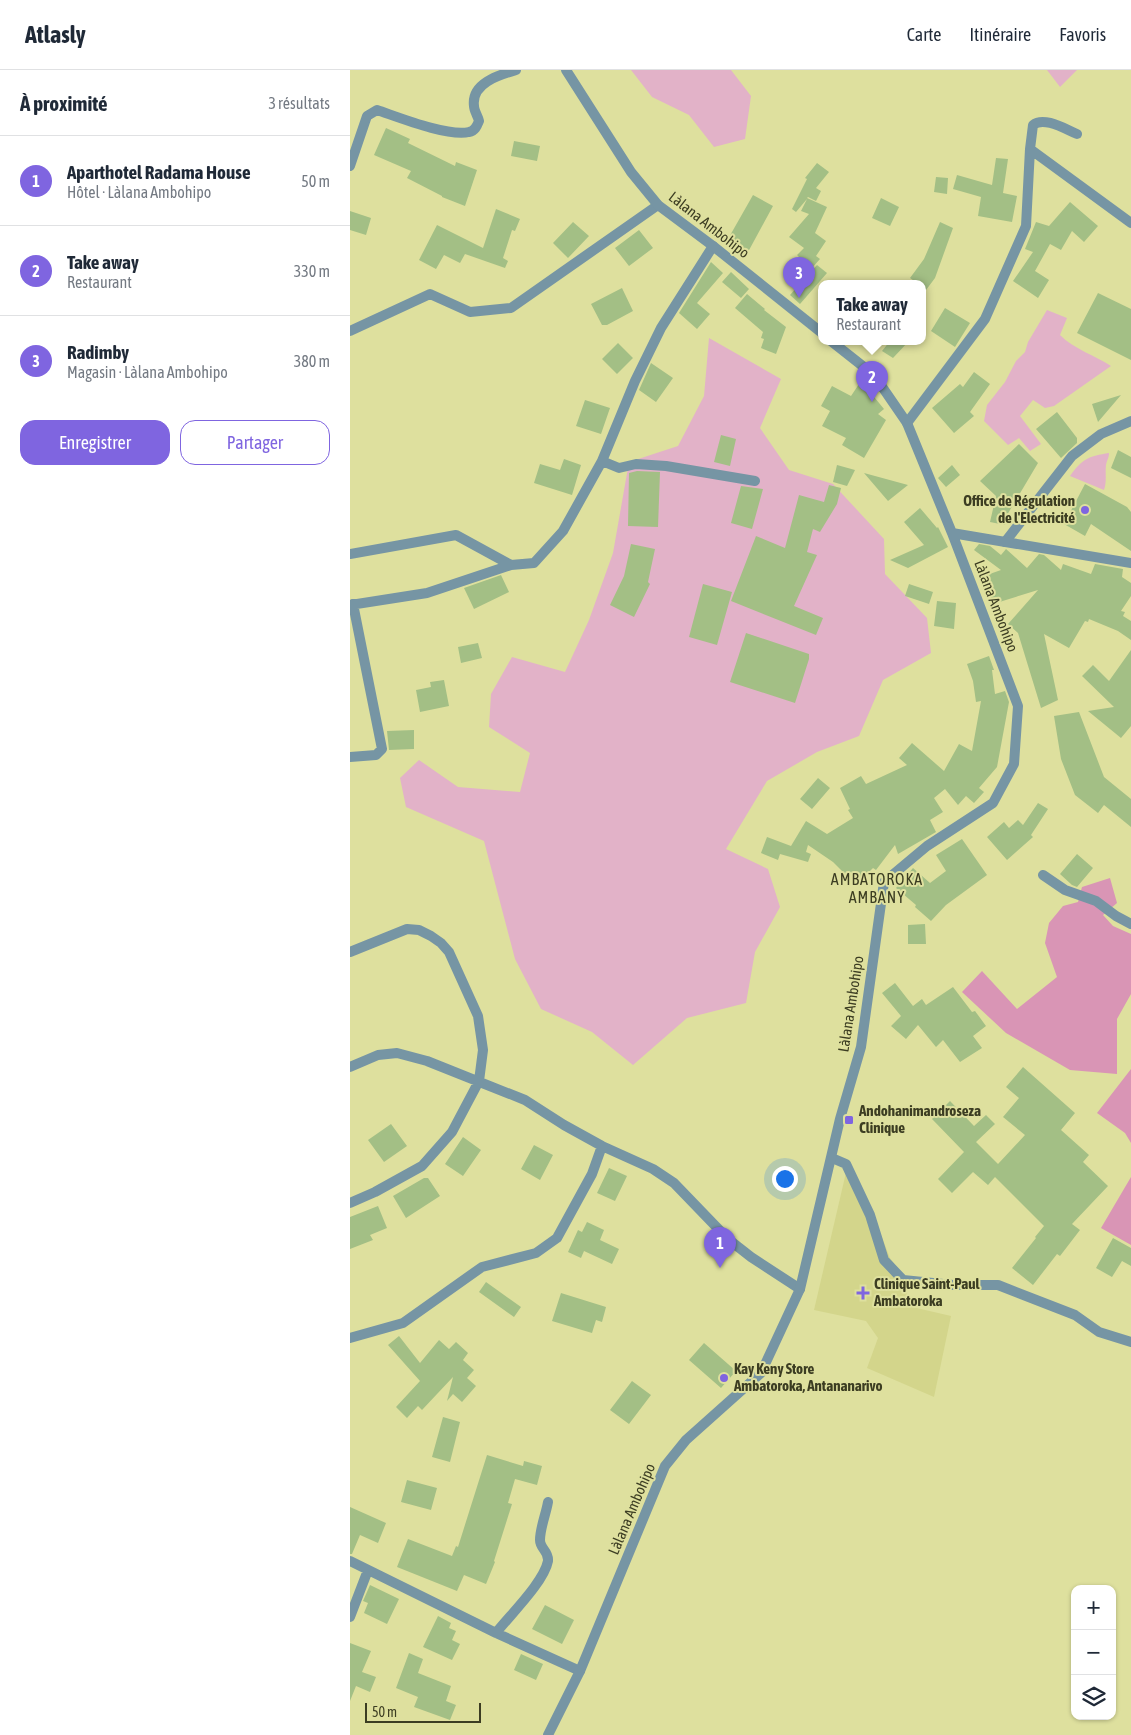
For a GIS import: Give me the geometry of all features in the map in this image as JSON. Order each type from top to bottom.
[{"type":"street","points":[[350,166],[367,116],[372,112],[377,110],[453,133],[471,132],[477,128],[479,121],[474,106],[476,94],[485,83],[497,76],[516,70]]},
{"type":"street","name":"Làlana Ambohipo","points":[[566,70],[631,172],[658,205],[713,246],[818,331]]},
{"type":"street","points":[[907,423],[985,319],[1026,226],[1033,125],[1038,122],[1045,122],[1077,134]]},
{"type":"street","points":[[1030,149],[1131,223]]},
{"type":"street","points":[[350,331],[430,294],[470,312],[511,308],[658,205]]},
{"type":"street","points":[[350,757],[376,755],[382,749],[352,605],[427,593],[511,565],[534,563],[563,531],[602,461],[635,381],[661,328],[713,246]]},
{"type":"street","name":"Làlana Ambohipo","points":[[548,1735],[580,1671],[665,1466],[686,1440],[761,1373],[800,1289],[840,1119],[862,1047],[884,882],[927,846],[994,803],[1014,764],[1018,706],[952,533],[907,423],[874,375],[836,345]]},
{"type":"street","points":[[1005,542],[1072,456],[1101,434],[1131,421]]},
{"type":"street","points":[[602,461],[619,468],[636,464],[666,466],[755,481]]},
{"type":"street","points":[[952,533],[1131,563]]},
{"type":"street","points":[[350,554],[456,535],[511,565]]},
{"type":"street","points":[[1043,875],[1065,890],[1096,900],[1116,916],[1131,924]]},
{"type":"street","points":[[350,952],[407,929],[419,930],[441,943],[448,952],[478,1016],[483,1050],[479,1081],[452,1132],[422,1166],[375,1192],[350,1203]]},
{"type":"street","points":[[350,1066],[378,1055],[397,1053],[427,1061],[526,1100],[564,1125],[602,1146],[653,1169],[674,1183],[728,1239],[750,1257],[800,1289]]},
{"type":"street","points":[[350,1338],[403,1323],[482,1267],[536,1253],[557,1238],[592,1174],[602,1146]]},
{"type":"street","points":[[832,1158],[846,1164],[870,1215],[884,1260],[903,1280],[953,1285],[998,1285],[1041,1303],[1075,1314],[1099,1332],[1131,1342]]},
{"type":"street","points":[[496,1633],[540,1579],[547,1562],[547,1553],[540,1542],[548,1502]]},
{"type":"street","points":[[350,1561],[496,1633],[580,1671]]},
{"type":"street","points":[[350,1616],[368,1570]]},
{"type":"shaded area","points":[[631,70],[731,70],[751,96],[745,139],[714,147],[689,115],[652,97]]},
{"type":"shaded area","points":[[1047,70],[1077,70],[1060,87]]},
{"type":"shaded area","points":[[1047,310],[1067,318],[1060,335],[1078,348],[1111,366],[1054,406],[1045,408],[1033,400],[1020,416],[1041,444],[1030,451],[1019,438],[1008,445],[984,421],[987,405],[1005,382],[1016,361],[1025,352],[1028,342]]},
{"type":"shaded area","points":[[709,338],[781,379],[760,428],[789,470],[833,484],[884,539],[885,574],[927,618],[931,653],[883,680],[859,736],[817,752],[767,781],[726,849],[768,869],[780,907],[755,952],[746,1003],[687,1018],[633,1065],[592,1032],[541,1009],[515,959],[484,841],[406,807],[400,778],[419,760],[458,787],[520,792],[530,753],[489,727],[491,694],[512,657],[565,672],[589,620],[613,553],[629,462],[678,446],[704,396]]},
{"type":"shaded area","points":[[1109,453],[1104,490],[1070,476],[1086,459]]},
{"type":"shaded area","points":[[1110,878],[1117,903],[1103,915],[1113,926],[1131,934],[1131,994],[1117,1019],[1117,1074],[1070,1070],[1006,1033],[962,992],[982,971],[1017,1009],[1057,977],[1045,943],[1049,923],[1063,906],[1078,902],[1082,887]]},
{"type":"shaded area","points":[[1131,1069],[1131,1143],[1125,1133],[1097,1113]]},
{"type":"shaded area","name":"Clinique Saint-Paul Ambatoroka","points":[[848,1164],[872,1212],[890,1258],[906,1280],[908,1306],[951,1316],[934,1397],[867,1368],[878,1338],[866,1321],[814,1310]]},
{"type":"shaded area","points":[[1131,1177],[1131,1245],[1101,1228]]},
{"type":"building","points":[[386,128],[410,139],[408,143],[455,166],[456,162],[477,170],[465,206],[442,197],[407,178],[411,171],[374,155]]},
{"type":"building","points":[[514,141],[540,146],[537,161],[511,156]]},
{"type":"building","points":[[996,158],[1008,159],[1003,193],[1017,196],[1012,222],[978,216],[981,197],[953,189],[957,175],[992,185]]},
{"type":"building","points":[[817,163],[829,172],[816,188],[821,191],[816,201],[807,198],[827,207],[815,233],[826,241],[816,256],[820,259],[811,269],[797,255],[804,248],[789,237],[809,214],[801,211],[807,199],[796,212],[792,209],[807,179],[805,178]]},
{"type":"building","points":[[936,177],[948,178],[947,194],[934,192]]},
{"type":"building","points":[[753,195],[773,206],[748,252],[728,239]]},
{"type":"building","points":[[881,198],[899,207],[890,226],[872,218]]},
{"type":"building","points":[[1070,202],[1098,226],[1084,242],[1072,231],[1061,250],[1050,244],[1035,271],[1049,280],[1038,298],[1013,281],[1033,252],[1025,249],[1036,222],[1049,226]]},
{"type":"building","points":[[496,209],[520,219],[515,231],[512,230],[503,258],[508,261],[505,268],[465,254],[460,263],[444,255],[436,269],[419,260],[437,225],[483,248]]},
{"type":"building","points":[[350,211],[371,218],[366,235],[350,230]]},
{"type":"building","points":[[573,222],[589,236],[568,258],[553,243]]},
{"type":"building","points":[[940,222],[953,228],[935,278],[926,290],[926,280],[913,280],[910,278],[924,259]]},
{"type":"building","points":[[639,230],[653,248],[629,266],[615,248]]},
{"type":"building","points":[[711,262],[723,273],[697,303],[710,314],[697,329],[679,313]]},
{"type":"building","points":[[817,265],[827,273],[821,280],[818,280],[818,283],[800,304],[790,295]]},
{"type":"building","points":[[731,272],[749,289],[741,298],[722,282]]},
{"type":"building","points":[[622,288],[633,311],[607,325],[602,325],[591,304]]},
{"type":"building","points":[[1098,293],[1131,309],[1131,360],[1077,333]]},
{"type":"building","points":[[747,294],[786,327],[776,354],[761,348],[764,339],[761,338],[763,332],[735,308]]},
{"type":"building","points":[[945,308],[970,323],[955,347],[931,331]]},
{"type":"building","points":[[618,343],[633,358],[617,374],[602,359]]},
{"type":"building","points":[[887,345],[905,345],[893,358],[882,351]]},
{"type":"building","points":[[651,363],[673,378],[656,402],[639,390]]},
{"type":"building","points":[[974,372],[990,384],[970,412],[974,416],[954,433],[932,408],[960,384],[963,387]]},
{"type":"building","points":[[861,381],[884,409],[878,414],[886,420],[864,458],[842,445],[846,438],[822,426],[830,411],[821,406],[832,386],[851,396]]},
{"type":"building","points":[[1121,395],[1098,422],[1092,404]]},
{"type":"building","points":[[585,400],[610,408],[601,434],[576,426]]},
{"type":"building","points":[[1057,412],[1077,438],[1077,443],[1061,458],[1036,429]]},
{"type":"building","points":[[721,435],[736,439],[730,466],[714,462]]},
{"type":"building","points":[[1019,444],[1038,463],[1007,515],[1005,525],[990,522],[996,496],[980,481]]},
{"type":"building","points":[[1118,450],[1131,457],[1131,478],[1111,468]]},
{"type":"building","points":[[564,459],[581,465],[572,495],[534,483],[540,464],[560,470]]},
{"type":"building","points":[[837,465],[855,470],[847,486],[833,482]]},
{"type":"building","points":[[952,465],[960,475],[946,487],[938,478]]},
{"type":"building","points":[[637,471],[660,472],[658,527],[628,526],[629,473]]},
{"type":"building","points":[[864,473],[908,485],[888,501]]},
{"type":"building","points":[[1085,484],[1127,507],[1131,512],[1131,551],[1091,524],[1085,536],[1064,524]]},
{"type":"building","points":[[829,485],[841,488],[837,504],[820,532],[813,529],[807,552],[817,555],[794,606],[823,618],[816,635],[731,601],[756,536],[785,548],[799,495],[824,502]]},
{"type":"building","points":[[741,486],[763,489],[752,529],[731,523]]},
{"type":"building","points":[[920,508],[938,527],[948,547],[908,568],[890,560],[924,545],[904,522]]},
{"type":"building","points":[[631,544],[655,549],[648,582],[650,584],[634,617],[610,605],[624,576]]},
{"type":"building","points":[[979,544],[990,546],[1001,555],[1006,549],[1027,568],[1039,554],[1044,555],[1061,570],[1063,564],[1091,574],[1095,564],[1123,569],[1122,577],[1131,583],[1131,596],[1121,611],[1125,612],[1123,616],[1131,621],[1131,640],[1118,631],[1089,619],[1088,622],[1085,621],[1069,648],[1044,634],[1058,700],[1041,708],[1018,633],[1008,624],[1038,590],[993,604],[984,576],[1001,570],[974,550]]},
{"type":"building","points":[[501,575],[509,592],[474,609],[464,588]]},
{"type":"building","points":[[703,584],[732,592],[717,645],[689,637]]},
{"type":"building","points":[[909,584],[933,592],[929,604],[905,596]]},
{"type":"building","points":[[937,601],[956,603],[954,629],[934,626]]},
{"type":"building","points":[[746,633],[809,654],[795,703],[730,682]]},
{"type":"building","points":[[478,643],[482,658],[461,663],[458,647]]},
{"type":"building","points":[[1131,650],[1131,726],[1121,738],[1088,711],[1114,707],[1082,676],[1093,665],[1109,681]]},
{"type":"building","points":[[989,656],[994,670],[992,670],[995,694],[1005,691],[1009,702],[997,767],[979,788],[984,792],[974,803],[966,796],[958,805],[945,789],[934,798],[943,812],[930,820],[936,832],[898,854],[895,845],[876,870],[873,868],[856,885],[833,862],[808,845],[806,852],[811,854],[808,862],[780,854],[778,860],[761,853],[767,837],[791,846],[806,821],[827,834],[853,818],[840,788],[861,776],[866,784],[907,765],[899,758],[912,743],[944,771],[959,744],[972,751],[981,701],[976,702],[973,681],[967,664]]},
{"type":"building","points":[[444,680],[449,706],[420,712],[416,690],[431,687],[430,682]]},
{"type":"building","points":[[1079,712],[1104,777],[1131,799],[1131,827],[1104,805],[1098,813],[1075,795],[1061,759],[1054,716]]},
{"type":"building","points":[[414,730],[414,749],[389,750],[387,731]]},
{"type":"building","points":[[818,778],[830,788],[812,809],[800,799]]},
{"type":"building","points":[[1038,803],[1048,809],[1031,835],[1033,837],[1007,860],[987,837],[1004,822],[1009,828],[1018,820],[1023,825]]},
{"type":"building","points":[[962,839],[987,875],[946,905],[931,921],[896,888],[913,868],[930,883],[946,871],[936,855]]},
{"type":"building","points":[[1077,854],[1093,868],[1077,887],[1060,874]]},
{"type":"building","points":[[925,924],[926,944],[908,944],[908,925]]},
{"type":"building","points":[[895,983],[913,1006],[922,999],[926,1005],[953,987],[972,1012],[975,1011],[986,1026],[973,1036],[982,1048],[960,1062],[943,1040],[936,1047],[918,1025],[906,1039],[891,1026],[901,1016],[882,993]]},
{"type":"building","points":[[1023,1067],[1075,1113],[1061,1130],[1089,1155],[1083,1162],[1108,1186],[1072,1224],[1080,1230],[1060,1256],[1057,1254],[1033,1285],[1012,1268],[1044,1226],[995,1177],[988,1185],[973,1172],[952,1193],[938,1179],[964,1152],[932,1119],[950,1101],[974,1126],[986,1115],[995,1124],[976,1142],[998,1164],[1025,1135],[1003,1117],[1019,1098],[1006,1087]]},
{"type":"building","points":[[391,1124],[407,1146],[384,1162],[368,1140]]},
{"type":"building","points":[[463,1137],[481,1150],[463,1176],[445,1164]]},
{"type":"building","points":[[534,1145],[553,1155],[540,1180],[521,1169]]},
{"type":"building","points":[[609,1168],[627,1176],[615,1201],[597,1193]]},
{"type":"building","points":[[424,1178],[428,1178],[440,1196],[406,1218],[393,1196]]},
{"type":"building","points":[[378,1206],[387,1228],[370,1235],[373,1240],[350,1249],[350,1217]]},
{"type":"building","points":[[587,1222],[604,1230],[600,1240],[619,1249],[612,1264],[584,1251],[581,1258],[568,1252],[578,1230],[582,1232]]},
{"type":"building","points":[[1113,1238],[1131,1248],[1131,1266],[1122,1261],[1112,1277],[1096,1268]]},
{"type":"building","points":[[486,1282],[521,1307],[514,1317],[479,1292]]},
{"type":"building","points":[[561,1293],[606,1307],[602,1322],[596,1320],[592,1333],[552,1321]]},
{"type":"building","points":[[399,1336],[420,1363],[439,1340],[449,1349],[456,1342],[468,1353],[463,1360],[474,1370],[467,1378],[476,1386],[462,1402],[453,1394],[447,1401],[453,1377],[422,1410],[418,1406],[407,1418],[396,1407],[420,1381],[388,1345]]},
{"type":"building","points":[[704,1343],[736,1371],[721,1388],[689,1360]]},
{"type":"building","points":[[632,1381],[651,1395],[629,1424],[610,1410]]},
{"type":"building","points":[[443,1417],[460,1422],[450,1462],[432,1457]]},
{"type":"building","points":[[487,1455],[523,1466],[524,1461],[542,1466],[537,1485],[515,1479],[508,1503],[512,1504],[495,1562],[486,1584],[464,1575],[457,1591],[397,1567],[408,1539],[452,1556],[456,1546],[458,1547]]},
{"type":"building","points":[[407,1480],[437,1488],[431,1510],[401,1502]]},
{"type":"building","points":[[350,1507],[386,1523],[378,1543],[360,1535],[352,1554],[350,1554]]},
{"type":"building","points":[[370,1585],[399,1599],[387,1624],[364,1613],[368,1603],[363,1601]]},
{"type":"building","points":[[545,1605],[574,1620],[562,1644],[532,1629]]},
{"type":"building","points":[[438,1616],[451,1623],[449,1628],[456,1631],[452,1640],[460,1644],[452,1660],[423,1647]]},
{"type":"building","points":[[350,1643],[371,1651],[362,1672],[376,1677],[370,1692],[356,1686],[350,1701]]},
{"type":"building","points":[[409,1653],[423,1659],[418,1673],[451,1686],[446,1701],[456,1705],[450,1720],[414,1707],[418,1697],[396,1688]]},
{"type":"building","points":[[521,1654],[543,1664],[536,1680],[514,1670]]},
{"type":"place","name":"Radimby","points":[[799,298]]},
{"type":"place","name":"Take away","points":[[872,402]]},
{"type":"place","name":"Office de Régulation de l'Electricité","points":[[1085,510]]},
{"type":"place","name":"Andohanimandroseza Clinique","points":[[849,1120]]},
{"type":"place","name":"Aparthotel Radama House","points":[[720,1268]]},
{"type":"place","name":"Clinique Saint-Paul Ambatoroka","points":[[863,1293]]},
{"type":"place","name":"Kay Keny Store Ambatoroka, Antananarivo","points":[[724,1378]]},
{"type":"district","name":"AMBATOROKA AMBANY","points":[[877,888]]}]
